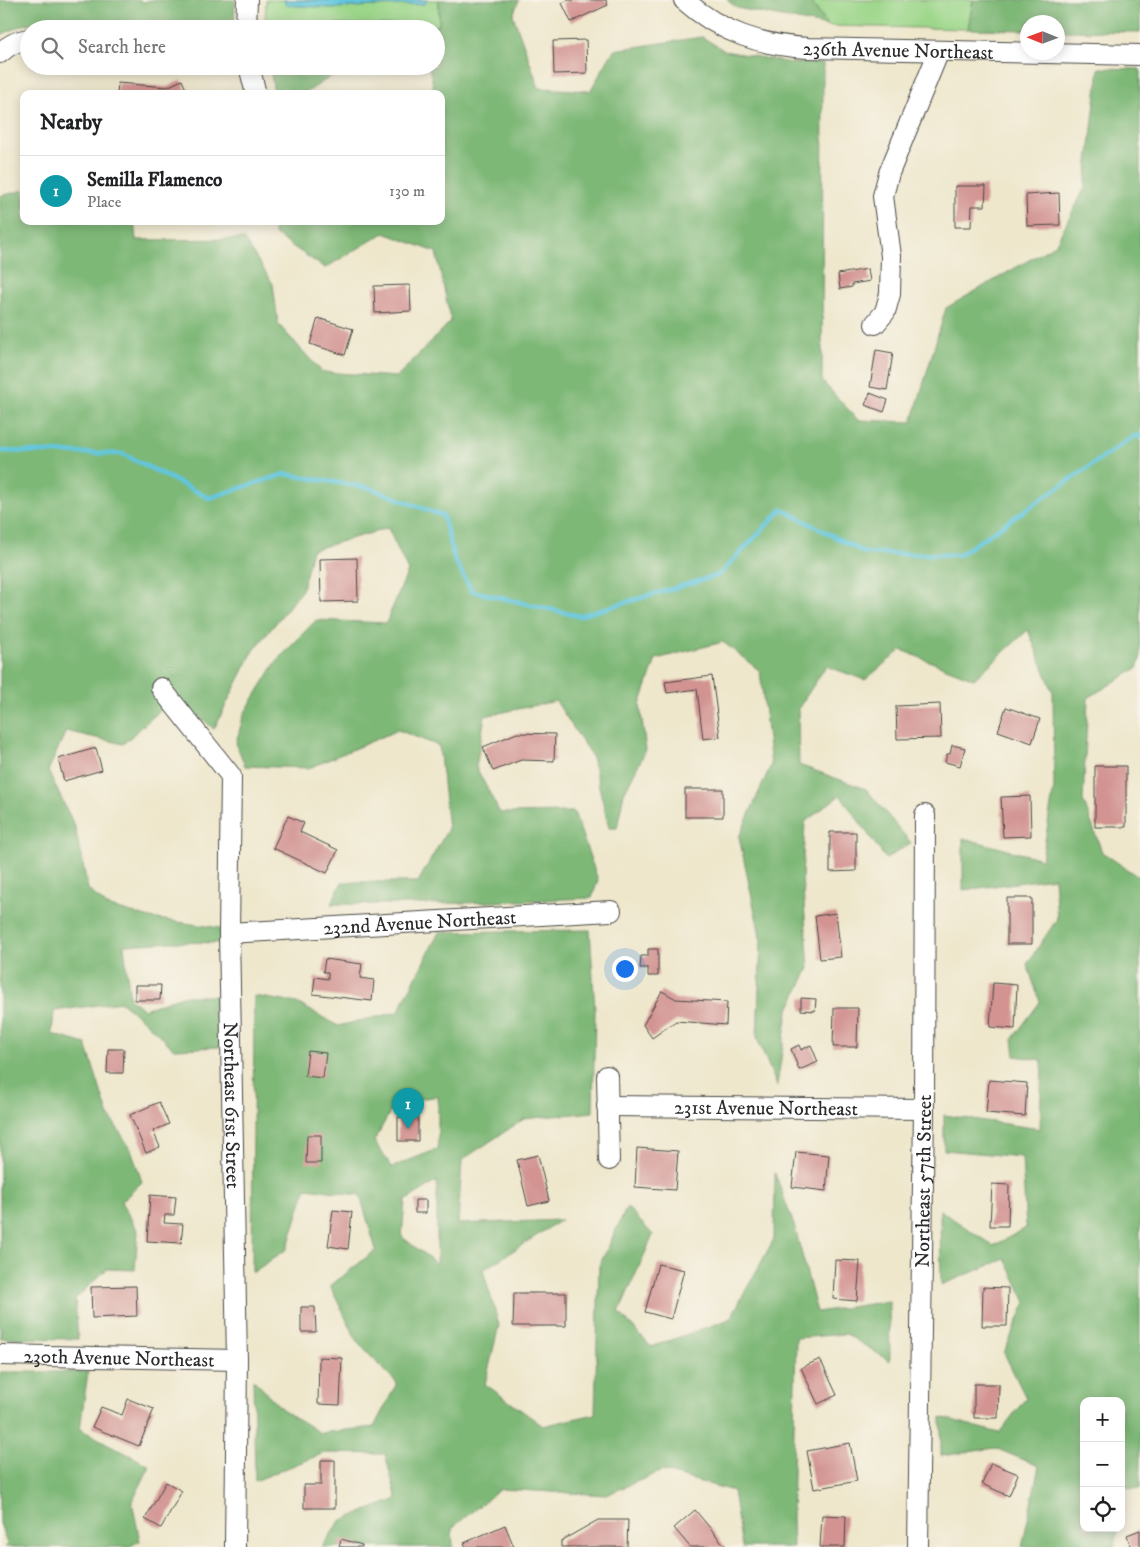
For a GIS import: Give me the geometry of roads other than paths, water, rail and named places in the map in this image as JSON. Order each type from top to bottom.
[{"type":"street","points":[[247,20],[248,0]]},
{"type":"street","name":"236th Avenue Northeast","points":[[690,5],[730,31],[762,42],[783,46],[1140,55]]},
{"type":"street","points":[[0,53],[10,44],[20,40]]},
{"type":"street","points":[[875,324],[885,312],[890,294],[891,256],[883,196],[889,173],[939,51]]},
{"type":"street","points":[[250,75],[255,90]]},
{"type":"street","name":"Northeast 61st Street","points":[[161,688],[231,776],[229,932],[237,1360],[235,1547]]},
{"type":"street","name":"Northeast 57th Street","points":[[918,1547],[924,1109],[925,815]]},
{"type":"street","name":"232nd Avenue Northeast","points":[[229,932],[611,911]]},
{"type":"street","points":[[607,1076],[608,1160]]},
{"type":"street","name":"231st Avenue Northeast","points":[[607,1106],[924,1109]]},
{"type":"street","name":"230th Avenue Northeast","points":[[0,1354],[237,1360]]},
{"type":"water","points":[[284,0],[427,0],[425,4],[332,8],[286,5]]},
{"type":"waterway","points":[[0,451],[123,454],[209,498],[285,474],[370,488],[443,516],[455,561],[472,591],[579,616],[719,575],[782,509],[865,553],[959,555],[1136,435],[1140,437]]},
{"type":"place","name":"Semilla Flamenco","points":[[408,1129]]}]
